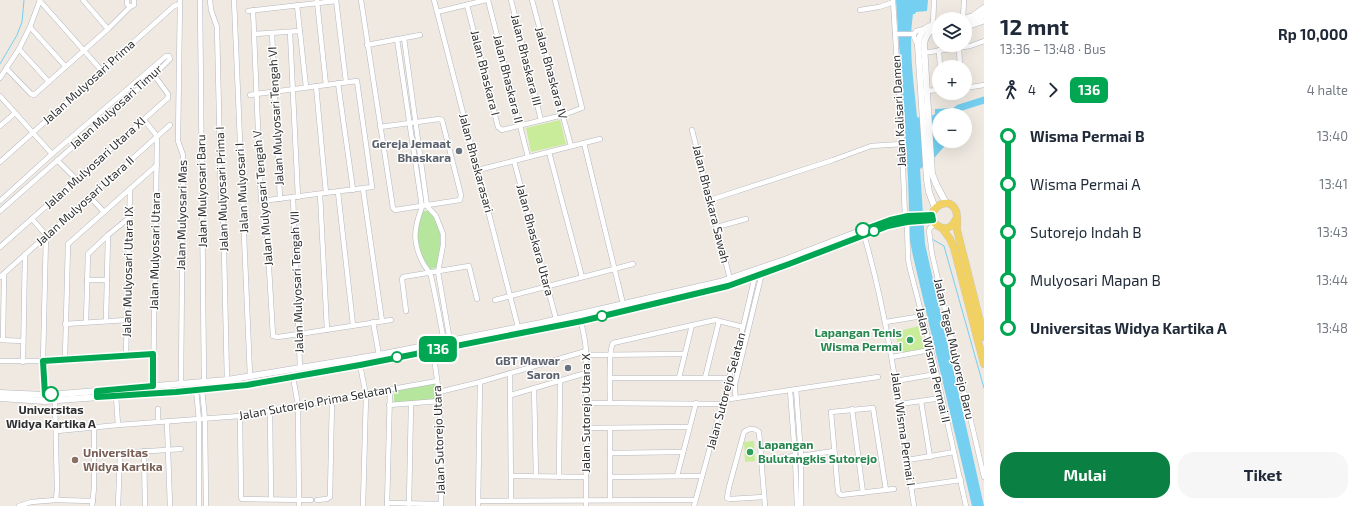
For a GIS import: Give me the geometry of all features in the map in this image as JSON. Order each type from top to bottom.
[{"type":"main road","points":[[972,16],[984,8]]},
{"type":"main road","points":[[972,22],[984,15]]},
{"type":"main road","points":[[932,28],[920,35],[918,46],[921,53],[929,166],[928,186],[933,219],[950,239],[954,248],[975,315],[984,337]]},
{"type":"main road","points":[[921,53],[925,39],[932,28]]},
{"type":"main road","points":[[929,166],[934,181],[946,204]]},
{"type":"main road","points":[[933,219],[940,204],[946,204],[955,209],[957,216],[958,237],[984,364]]},
{"type":"main road","points":[[1,395],[97,394],[116,396],[199,390],[262,383],[360,365],[378,355],[518,327],[582,321],[643,303],[728,286],[887,221],[933,219],[949,228],[955,223],[956,220]]},
{"type":"main road","points":[[652,301],[788,262],[907,220]]},
{"type":"main road","points":[[1,395],[55,401],[153,386],[227,380],[300,368],[369,360],[433,350],[542,325],[556,319],[623,304],[643,303]]},
{"type":"main road","points":[[261,374],[262,383]]},
{"type":"street","points":[[40,0],[102,71]]},
{"type":"street","points":[[0,78],[19,49],[30,27],[40,0]]},
{"type":"street","points":[[82,0],[108,29]]},
{"type":"street","points":[[126,0],[126,4],[130,7]]},
{"type":"street","points":[[6,68],[33,95],[35,94],[134,5],[135,0]]},
{"type":"street","name":"Jalan Mulyosari Baru","points":[[200,0],[204,382]]},
{"type":"street","name":"Jalan Mulyosari Prima I","points":[[210,0],[211,10],[217,27],[227,380]]},
{"type":"street","name":"Jalan Mulyosari I","points":[[234,0],[250,376]]},
{"type":"street","points":[[306,87],[297,5],[317,1],[336,0],[346,82]]},
{"type":"street","points":[[361,0],[367,45],[380,127],[393,208],[395,210],[460,200],[462,196],[442,120],[409,122],[380,127]]},
{"type":"street","name":"Jalan Bhaskarasari","points":[[434,0],[518,327]]},
{"type":"street","points":[[437,12],[484,0]]},
{"type":"street","name":"Jalan Bhaskara II","points":[[484,0],[528,157]]},
{"type":"street","name":"Jalan Bhaskara III","points":[[511,0],[541,120]]},
{"type":"street","name":"Jalan Bhaskara IV","points":[[532,0],[571,146]]},
{"type":"street","name":"Jalan Bhaskara I","points":[[467,5],[498,127],[502,130],[581,109],[582,105],[555,0]]},
{"type":"street","points":[[934,0],[934,12]]},
{"type":"street","points":[[964,0],[964,12]]},
{"type":"street","points":[[317,1],[326,85]]},
{"type":"street","name":"Jalan Mulyosari Prima","points":[[0,162],[180,2]]},
{"type":"street","name":"Jalan Mulyosari Mas","points":[[180,2],[178,143],[183,155],[181,384]]},
{"type":"street","points":[[860,10],[880,7],[891,2]]},
{"type":"street","name":"Jalan Kalisari Damen","points":[[891,2],[896,34],[907,220]]},
{"type":"street","name":"Jalan Mulyosari Tengah V","points":[[297,5],[251,11],[254,34],[261,200],[265,200],[272,333],[275,337],[299,334]]},
{"type":"street","points":[[972,26],[984,22]]},
{"type":"street","points":[[30,27],[65,66]]},
{"type":"street","points":[[896,34],[912,34],[918,30],[932,27]]},
{"type":"street","points":[[254,34],[300,31]]},
{"type":"street","name":"Jalan Mulyosari Tengah VII","points":[[290,32],[300,368]]},
{"type":"street","name":"Jalan Mulyosari Tengah VI","points":[[272,33],[280,199]]},
{"type":"street","points":[[912,34],[918,46]]},
{"type":"street","points":[[367,45],[420,35]]},
{"type":"street","points":[[404,38],[424,206],[416,222],[414,231],[415,240],[423,263],[430,273],[447,342]]},
{"type":"street","points":[[397,40],[409,122],[424,206],[436,216],[442,234],[443,245],[438,272],[447,342]]},
{"type":"street","points":[[972,46],[984,41]]},
{"type":"street","points":[[19,49],[49,82]]},
{"type":"street","points":[[921,53],[932,51]]},
{"type":"street","name":"Jalan Mulyosari Timur","points":[[0,202],[52,154],[168,55],[170,59],[154,75],[0,211]]},
{"type":"street","name":"Jalan Mulyosari Utara XI","points":[[0,247],[144,120],[169,96],[154,75]]},
{"type":"street","points":[[250,95],[346,82],[356,81],[358,83],[372,186],[363,189],[265,200]]},
{"type":"street","points":[[338,83],[353,190]]},
{"type":"street","points":[[972,87],[984,85]]},
{"type":"street","points":[[316,86],[326,193]]},
{"type":"street","points":[[924,91],[932,90]]},
{"type":"street","points":[[121,95],[125,100]]},
{"type":"street","points":[[0,96],[52,154]]},
{"type":"street","points":[[0,126],[15,113]]},
{"type":"street","points":[[144,120],[157,136]]},
{"type":"street","name":"Jalan Mulyosari Utara II","points":[[2,275],[170,125]]},
{"type":"street","name":"Jalan Bhaskara Sawah","points":[[692,130],[730,279]]},
{"type":"street","name":"Jalan Mulyosari Utara","points":[[153,386],[157,136]]},
{"type":"street","points":[[478,170],[600,138]]},
{"type":"street","points":[[584,143],[616,268],[623,304]]},
{"type":"street","points":[[710,200],[871,146],[902,144]]},
{"type":"street","points":[[549,152],[582,277]]},
{"type":"street","points":[[57,160],[76,179]]},
{"type":"street","name":"Jalan Bhaskara Utara","points":[[514,161],[556,319]]},
{"type":"street","points":[[65,359],[68,244],[157,165]]},
{"type":"street","points":[[16,187],[22,192]]},
{"type":"street","name":"Jalan Mulyosari Utara IX","points":[[126,355],[130,189]]},
{"type":"street","points":[[363,189],[382,321]]},
{"type":"street","points":[[338,192],[353,325]]},
{"type":"street","points":[[320,194],[327,330]]},
{"type":"street","points":[[89,196],[104,212]]},
{"type":"street","points":[[86,322],[88,254],[108,234],[129,218]]},
{"type":"street","points":[[32,219],[46,235],[43,361],[45,395]]},
{"type":"street","points":[[717,227],[746,219]]},
{"type":"street","name":"Jalan Tegal Mulyorejo Baru","points":[[933,219],[929,229],[932,254],[984,477]]},
{"type":"street","name":"Jalan Wisma Permai II","points":[[907,220],[908,259],[966,506]]},
{"type":"street","points":[[106,320],[108,234]]},
{"type":"street","name":"Jalan Wisma Permai I","points":[[864,235],[876,276],[886,322],[900,404],[914,506]]},
{"type":"street","points":[[23,362],[24,254]]},
{"type":"street","points":[[495,300],[633,264]]},
{"type":"street","points":[[406,311],[402,278],[430,273],[470,267],[476,299]]},
{"type":"street","points":[[736,398],[734,392],[735,384],[762,273]]},
{"type":"street","points":[[2,275],[2,340],[23,341]]},
{"type":"street","name":"Jalan Sutorejo Selatan","points":[[694,506],[730,378],[755,276]]},
{"type":"street","points":[[87,280],[107,280]]},
{"type":"street","points":[[436,300],[441,299]]},
{"type":"street","points":[[886,322],[922,316]]},
{"type":"street","points":[[66,324],[106,320],[127,320]]},
{"type":"street","points":[[299,334],[391,320]]},
{"type":"street","points":[[610,403],[610,355],[611,345],[613,343],[714,320],[743,327]]},
{"type":"street","name":"Jalan Sutorejo Utara X","points":[[582,321],[586,353],[586,504]]},
{"type":"street","points":[[705,378],[719,321]]},
{"type":"street","points":[[373,322],[378,355]]},
{"type":"street","points":[[679,378],[692,325]]},
{"type":"street","name":"Jalan Sutorejo Utara","points":[[433,350],[440,401],[441,505]]},
{"type":"street","points":[[892,357],[930,350]]},
{"type":"street","points":[[439,392],[586,353],[610,355],[685,354]]},
{"type":"street","points":[[0,361],[23,362],[153,354]]},
{"type":"street","points":[[360,365],[366,393],[364,506]]},
{"type":"street","points":[[510,373],[511,500]]},
{"type":"street","points":[[511,395],[586,373]]},
{"type":"street","points":[[896,381],[936,374]]},
{"type":"street","points":[[292,377],[298,405],[299,506]]},
{"type":"street","points":[[586,403],[723,402],[736,398],[878,377]]},
{"type":"street","points":[[610,378],[730,378]]},
{"type":"street","name":"Jalan Sutorejo Prima Selatan I","points":[[57,431],[240,416],[437,381]]},
{"type":"street","points":[[559,477],[560,381]]},
{"type":"street","points":[[480,382],[478,503],[511,500],[586,504],[610,500],[695,500]]},
{"type":"street","points":[[534,388],[536,476]]},
{"type":"street","points":[[796,389],[798,456],[797,506]]},
{"type":"street","points":[[199,390],[205,419],[206,506]]},
{"type":"street","points":[[199,390],[199,506]]},
{"type":"street","points":[[390,390],[387,505],[441,505]]},
{"type":"street","points":[[790,390],[802,506]]},
{"type":"street","points":[[116,396],[118,425]]},
{"type":"street","points":[[900,404],[941,398]]},
{"type":"street","points":[[317,500],[329,499],[330,497],[332,399]]},
{"type":"street","points":[[55,401],[57,431],[56,500]]},
{"type":"street","points":[[390,405],[440,401]]},
{"type":"street","points":[[921,401],[930,457]]},
{"type":"street","points":[[677,476],[696,403]]},
{"type":"street","points":[[409,504],[411,404]]},
{"type":"street","points":[[886,490],[873,408],[852,409],[831,413],[838,492],[841,495],[863,493],[894,489]]},
{"type":"street","points":[[158,409],[158,422]]},
{"type":"street","points":[[852,409],[863,493]]},
{"type":"street","points":[[270,410],[271,500]]},
{"type":"street","points":[[240,416],[241,498],[244,500],[311,500]]},
{"type":"street","points":[[167,422],[170,506]]},
{"type":"street","points":[[586,428],[689,427]]},
{"type":"street","points":[[19,506],[31,502],[56,500],[92,504],[94,428]]},
{"type":"street","points":[[610,428],[610,500]]},
{"type":"street","points":[[764,497],[727,498],[744,432],[747,430],[752,429],[759,432],[765,506]]},
{"type":"street","points":[[118,506],[119,454],[122,452],[181,449]]},
{"type":"street","points":[[144,451],[145,506]]},
{"type":"street","points":[[610,453],[683,452]]},
{"type":"street","points":[[761,460],[834,452]]},
{"type":"street","points":[[908,460],[954,452]]},
{"type":"street","points":[[511,476],[586,477]]},
{"type":"street","points":[[610,477],[702,476]]},
{"type":"street","points":[[912,487],[961,480]]},
{"type":"green space","points":[[560,120],[566,144],[531,152],[526,128]]},
{"type":"green space","points":[[422,211],[429,211],[434,217],[441,238],[439,261],[436,268],[430,269],[424,261],[418,245],[417,230]]},
{"type":"green space","name":"Lapangan Tenis Wisma Permai","points":[[919,326],[924,349],[900,354],[895,332]]},
{"type":"green space","points":[[436,383],[439,400],[394,402],[394,390]]},
{"type":"green space","name":"Lapangan Bulutangkis Sutorejo","points":[[754,441],[755,461],[745,462],[744,442]]},
{"type":"water","points":[[896,0],[928,0],[927,11],[916,12],[913,14],[911,40],[912,66],[917,117],[924,118],[932,116],[932,148],[943,148],[935,157],[920,169],[925,244],[984,506],[972,506],[913,256],[910,241],[908,178]]},
{"type":"waterway","points":[[0,64],[17,35],[22,22],[24,0]]},
{"type":"waterway","points":[[959,108],[984,100]]},
{"type":"waterway","points":[[932,239],[944,246],[984,388]]},
{"type":"bus line","name":"136","points":[[51,394],[45,395],[43,361],[153,354],[153,386],[97,391],[97,397],[236,387],[360,365],[582,321],[622,310],[653,304],[728,286],[888,226],[907,222],[933,220],[932,215],[908,216],[890,220],[863,230]]},
{"type":"place","name":"Gereja Jemaat Bhaskara","points":[[459,151]]},
{"type":"place","name":"Lapangan Tenis Wisma Permai","points":[[910,340]]},
{"type":"place","name":"GBT Mawar Saron","points":[[568,368]]},
{"type":"place","name":"Universitas Widya Kartika A","points":[[51,394]]},
{"type":"place","name":"Lapangan Bulutangkis Sutorejo","points":[[750,452]]},
{"type":"place","name":"Universitas Widya Kartika","points":[[75,460]]}]
